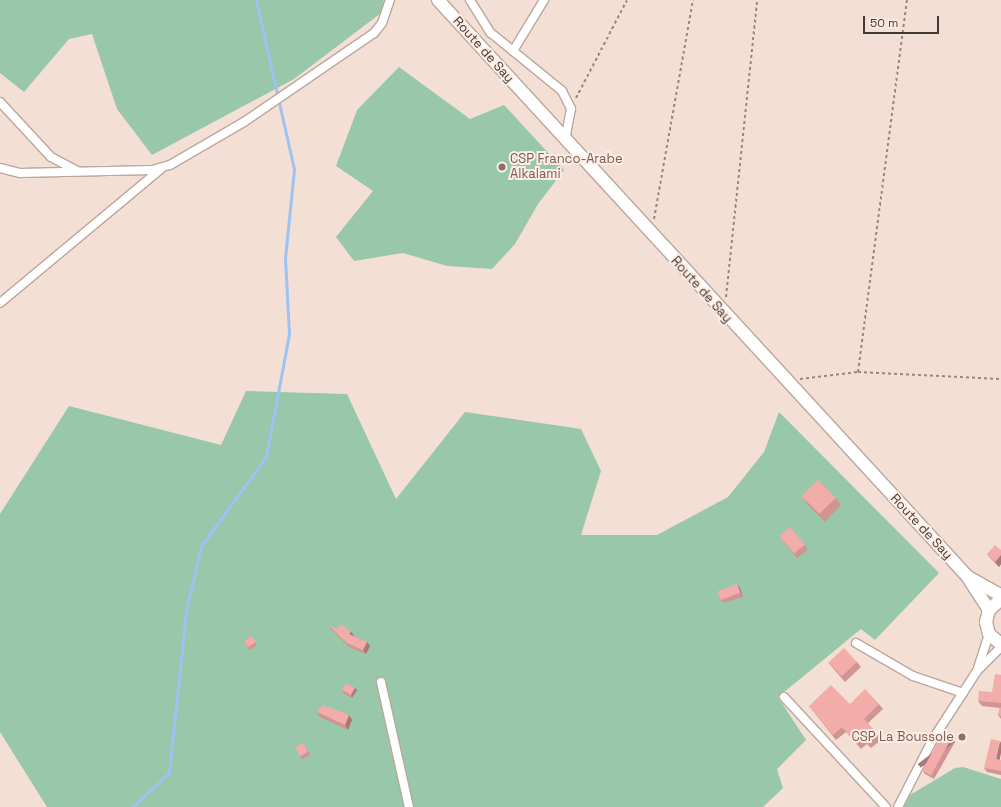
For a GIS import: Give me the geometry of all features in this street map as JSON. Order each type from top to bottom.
[{"type":"main road","name":"Route de Say","points":[[438,0],[651,236],[967,576],[989,610]]},
{"type":"main road","name":"Route de Say","points":[[967,576],[1001,595]]},
{"type":"main road","points":[[1001,599],[989,610],[986,622],[989,634],[1001,644]]},
{"type":"street","points":[[0,302],[162,168],[244,122],[374,33],[382,23],[390,0]]},
{"type":"street","points":[[470,0],[491,33],[562,91],[570,109],[565,140]]},
{"type":"street","points":[[513,51],[544,0]]},
{"type":"street","points":[[0,102],[51,157],[78,171]]},
{"type":"street","points":[[0,168],[20,173],[162,168]]},
{"type":"street","points":[[977,671],[989,634]]},
{"type":"street","points":[[856,643],[913,676],[963,693]]},
{"type":"street","points":[[898,807],[933,739],[977,671],[1001,647]]},
{"type":"street","points":[[381,682],[409,807]]},
{"type":"street","points":[[784,697],[886,807]]},
{"type":"path","points":[[570,109],[627,0]]},
{"type":"path","points":[[651,236],[693,0]]},
{"type":"path","points":[[724,315],[757,0]]},
{"type":"path","points":[[858,372],[907,0]]},
{"type":"path","points":[[785,380],[858,372],[1001,379]]},
{"type":"green space","points":[[0,0],[384,0],[381,13],[294,79],[152,155],[117,109],[92,34],[69,39],[24,92],[0,73]]},
{"type":"green space","points":[[399,67],[470,119],[504,105],[564,170],[538,204],[515,244],[492,269],[447,266],[403,253],[354,261],[336,237],[373,191],[336,166],[357,110]]},
{"type":"green space","points":[[246,391],[347,394],[396,499],[465,412],[581,429],[601,471],[581,535],[657,535],[728,497],[764,452],[779,412],[939,573],[875,640],[861,629],[778,697],[806,740],[777,769],[783,788],[763,807],[47,807],[0,732],[0,514],[69,406],[221,445]]},
{"type":"green space","points":[[963,767],[1001,779],[1001,807],[904,807],[910,795],[955,768]]},
{"type":"building","points":[[818,480],[836,498],[819,514],[802,496]]},
{"type":"building","points":[[790,527],[805,545],[794,554],[779,536]]},
{"type":"building","points":[[995,545],[1001,550],[1001,555],[995,562],[987,554]]},
{"type":"building","points":[[737,584],[740,592],[721,600],[717,592]]},
{"type":"building","points":[[341,624],[351,632],[349,634],[367,642],[363,650],[347,643],[328,625],[337,629]]},
{"type":"building","points":[[251,636],[256,642],[248,647],[244,641]]},
{"type":"building","points":[[844,648],[857,662],[842,676],[829,662]]},
{"type":"building","points":[[995,674],[1001,675],[1001,703],[978,701],[979,691],[992,692]]},
{"type":"building","points":[[346,683],[355,688],[351,695],[342,690]]},
{"type":"building","points":[[831,685],[850,704],[865,689],[879,704],[864,719],[878,735],[867,744],[863,739],[857,744],[842,727],[833,735],[809,706]]},
{"type":"building","points":[[323,705],[349,715],[345,725],[317,712]]},
{"type":"building","points":[[1000,707],[1001,708],[1001,716],[998,715]]},
{"type":"building","points":[[943,733],[952,738],[931,775],[922,771]]},
{"type":"building","points":[[991,739],[1000,741],[996,759],[1001,760],[1001,771],[984,768]]},
{"type":"building","points":[[303,743],[308,752],[300,756],[295,747]]},
{"type":"waterway","points":[[132,807],[169,773],[186,612],[201,546],[266,457],[289,334],[285,258],[294,169],[256,0]]},
{"type":"place","name":"CSP Franco-Arabe Alkalami","points":[[502,167]]},
{"type":"place","name":"CSP La Boussole","points":[[962,737]]}]
